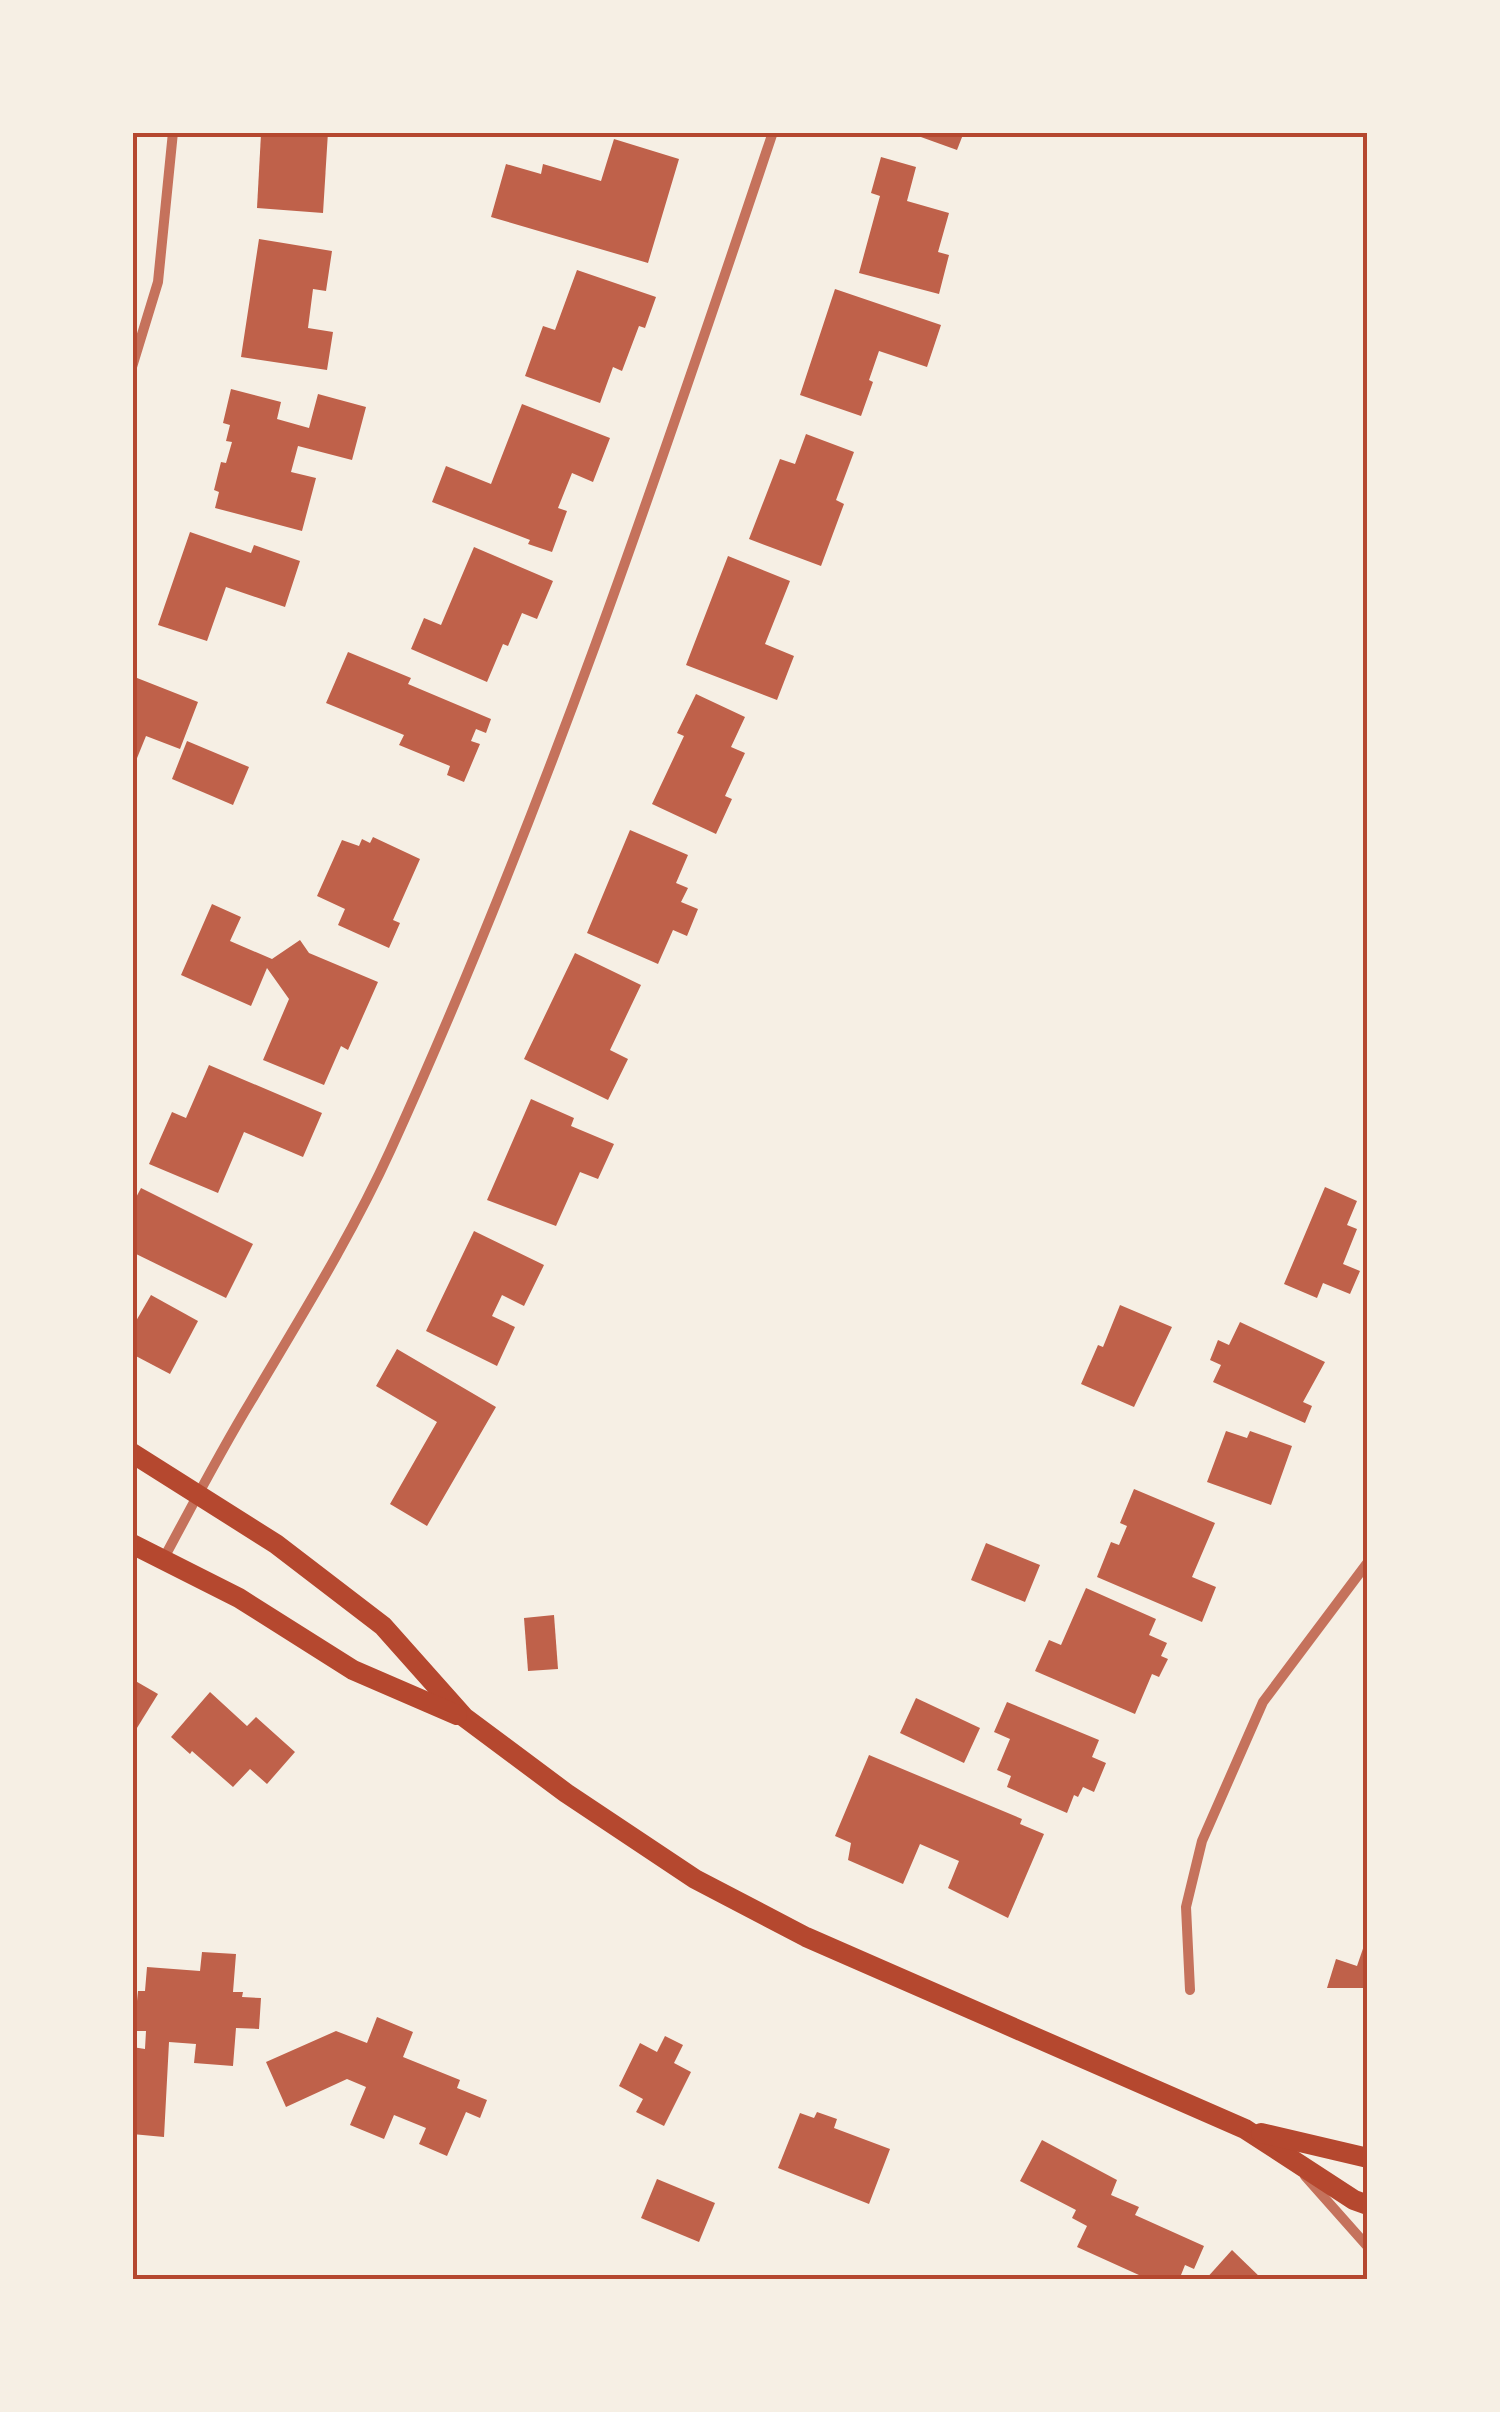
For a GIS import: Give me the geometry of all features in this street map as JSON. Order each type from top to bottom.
[{"type":"main road","points":[[132,1452],[276,1544],[382,1626],[464,1717],[566,1793],[695,1879],[806,1936],[1244,2129],[1368,2206]]},
{"type":"main road","points":[[132,1544],[238,1598],[353,1670],[464,1717]]},
{"type":"main road","points":[[1244,2129],[1368,2158]]},
{"type":"street","points":[[132,367],[158,282],[174,132]]},
{"type":"street","points":[[164,1558],[319,1290],[390,1152],[500,900],[696,360],[773,132]]},
{"type":"street","points":[[1190,1990],[1186,1907],[1202,1841],[1264,1702],[1368,1562]]},
{"type":"street","points":[[1292,2160],[1368,2248]]},
{"type":"building","points":[[328,132],[323,213],[257,208],[261,134]]},
{"type":"building","points":[[907,132],[964,132],[957,150]]},
{"type":"building","points":[[614,139],[679,159],[648,263],[491,217],[506,164],[541,174],[543,164],[601,181]]},
{"type":"building","points":[[881,157],[916,167],[907,201],[949,213],[938,252],[949,255],[939,294],[859,273],[880,196],[871,193]]},
{"type":"building","points":[[259,239],[332,251],[326,291],[313,289],[308,328],[333,332],[327,370],[241,357]]},
{"type":"building","points":[[577,270],[656,297],[645,328],[639,326],[622,371],[613,367],[600,403],[525,376],[543,326],[555,330]]},
{"type":"building","points":[[835,289],[941,325],[927,367],[879,351],[861,416],[800,395]]},
{"type":"building","points":[[231,389],[281,402],[277,419],[309,428],[318,394],[366,407],[352,460],[298,446],[291,472],[316,478],[302,531],[215,508],[219,492],[214,490],[221,462],[226,463],[232,442],[226,441],[230,425],[223,423]]},
{"type":"building","points":[[522,404],[610,438],[593,482],[572,473],[558,508],[567,511],[552,552],[432,502],[446,466],[491,484]]},
{"type":"building","points":[[806,434],[854,452],[836,500],[844,504],[821,566],[749,539],[780,459],[795,464]]},
{"type":"building","points":[[190,532],[251,553],[254,545],[300,561],[285,607],[226,587],[207,641],[158,625]]},
{"type":"building","points":[[474,547],[553,581],[537,619],[522,613],[487,682],[411,649],[424,618],[441,625]]},
{"type":"building","points":[[728,556],[790,581],[765,644],[794,656],[777,700],[686,665]]},
{"type":"building","points":[[348,652],[411,678],[408,684],[491,719],[486,733],[476,729],[471,741],[480,744],[464,782],[447,775],[450,766],[399,745],[404,735],[326,703]]},
{"type":"building","points":[[132,676],[198,702],[180,749],[146,736],[133,768]]},
{"type":"building","points":[[696,694],[745,717],[731,747],[745,753],[725,796],[732,799],[716,834],[652,804],[684,736],[677,733]]},
{"type":"building","points":[[187,741],[249,767],[233,805],[172,779]]},
{"type":"building","points":[[630,830],[688,855],[676,883],[688,888],[681,902],[698,909],[687,936],[673,930],[658,964],[587,933]]},
{"type":"building","points":[[373,837],[420,859],[393,920],[400,923],[389,948],[338,925],[345,909],[317,896],[342,840],[359,846],[362,839],[370,843]]},
{"type":"building","points":[[212,904],[241,917],[230,941],[272,959],[300,940],[309,953],[378,982],[348,1050],[341,1046],[324,1085],[263,1060],[289,999],[267,968],[251,1006],[181,975]]},
{"type":"building","points":[[575,953],[641,985],[610,1050],[628,1059],[608,1100],[524,1059]]},
{"type":"building","points":[[209,1065],[322,1113],[303,1157],[244,1132],[218,1193],[149,1164],[172,1112],[186,1118]]},
{"type":"building","points":[[531,1099],[574,1118],[571,1126],[614,1144],[598,1179],[580,1172],[556,1226],[487,1200]]},
{"type":"building","points":[[1325,1187],[1357,1201],[1347,1225],[1357,1229],[1343,1264],[1360,1271],[1350,1294],[1323,1283],[1317,1298],[1284,1284]]},
{"type":"building","points":[[141,1188],[253,1244],[226,1298],[132,1252],[132,1205]]},
{"type":"building","points":[[474,1231],[544,1265],[524,1306],[502,1295],[492,1316],[515,1327],[497,1366],[426,1331]]},
{"type":"building","points":[[151,1295],[198,1321],[170,1374],[132,1354],[132,1328]]},
{"type":"building","points":[[1120,1305],[1172,1327],[1134,1407],[1081,1384],[1098,1345],[1103,1347]]},
{"type":"building","points":[[1240,1322],[1325,1362],[1303,1402],[1312,1406],[1305,1423],[1213,1382],[1221,1365],[1210,1360],[1218,1340],[1229,1345]]},
{"type":"building","points":[[397,1349],[496,1407],[427,1526],[390,1504],[437,1422],[376,1386]]},
{"type":"building","points":[[1226,1431],[1247,1438],[1250,1431],[1292,1446],[1271,1505],[1207,1482]]},
{"type":"building","points":[[1134,1489],[1215,1523],[1192,1577],[1216,1587],[1202,1622],[1097,1577],[1111,1542],[1119,1545],[1127,1526],[1120,1523]]},
{"type":"building","points":[[986,1543],[1040,1565],[1025,1602],[971,1580]]},
{"type":"building","points":[[1086,1588],[1156,1619],[1149,1635],[1167,1643],[1161,1656],[1168,1659],[1159,1677],[1152,1674],[1135,1714],[1035,1671],[1049,1640],[1061,1645]]},
{"type":"building","points":[[554,1615],[558,1669],[528,1671],[524,1618]]},
{"type":"building","points":[[132,1679],[158,1694],[132,1736]]},
{"type":"building","points":[[210,1692],[247,1726],[256,1717],[295,1752],[267,1784],[250,1769],[233,1787],[171,1737]]},
{"type":"building","points":[[916,1698],[980,1728],[964,1763],[900,1733]]},
{"type":"building","points":[[1007,1702],[1099,1740],[1092,1757],[1106,1763],[1094,1792],[1083,1787],[1078,1797],[1074,1795],[1067,1813],[1007,1787],[1011,1776],[997,1770],[1010,1739],[994,1732]]},
{"type":"building","points":[[869,1755],[1022,1819],[1020,1824],[1044,1834],[1008,1918],[948,1888],[959,1861],[920,1844],[903,1884],[848,1860],[851,1843],[835,1836]]},
{"type":"building","points":[[1368,1934],[1368,1988],[1327,1988],[1336,1959],[1357,1966]]},
{"type":"building","points":[[202,1952],[236,1954],[233,1992],[243,1992],[242,1997],[261,1998],[259,2029],[236,2028],[233,2066],[194,2063],[196,2044],[169,2042],[164,2137],[132,2134],[132,2047],[145,2049],[146,2031],[134,2031],[138,1991],[145,1991],[147,1967],[200,1971]]},
{"type":"building","points":[[377,2017],[413,2032],[403,2057],[460,2080],[457,2088],[487,2100],[480,2118],[466,2112],[447,2156],[419,2144],[426,2128],[394,2115],[384,2139],[350,2125],[366,2087],[347,2079],[286,2107],[266,2062],[336,2031],[367,2043]]},
{"type":"building","points":[[665,2036],[683,2045],[674,2063],[691,2072],[664,2126],[636,2112],[643,2099],[619,2086],[640,2043],[657,2052]]},
{"type":"building","points":[[817,2112],[837,2119],[834,2128],[890,2149],[869,2204],[778,2168],[800,2113],[814,2118]]},
{"type":"building","points":[[1042,2140],[1117,2180],[1111,2195],[1139,2207],[1135,2215],[1204,2246],[1194,2269],[1185,2265],[1179,2280],[1150,2280],[1077,2247],[1087,2226],[1072,2218],[1076,2210],[1020,2181]]},
{"type":"building","points":[[657,2179],[715,2203],[699,2242],[641,2218]]},
{"type":"building","points":[[1232,2250],[1263,2280],[1205,2280]]}]
